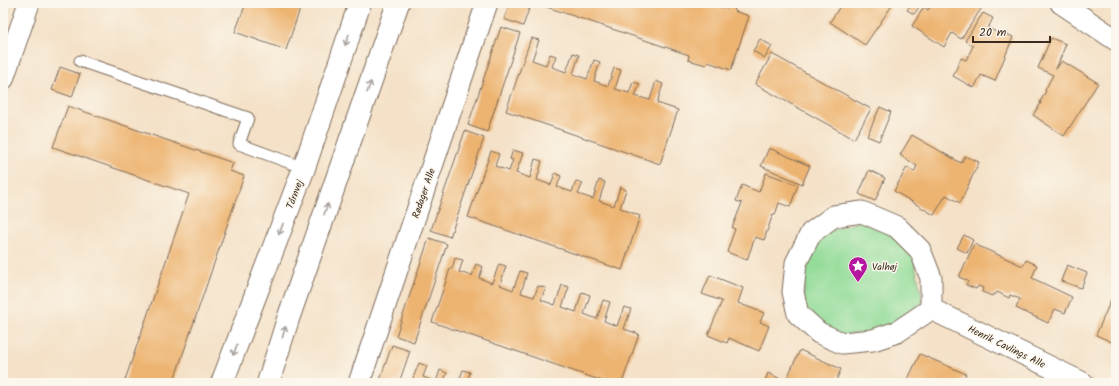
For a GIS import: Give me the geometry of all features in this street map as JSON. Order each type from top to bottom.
[{"type":"street","points":[[3,79],[29,3]]},
{"type":"street","name":"Tårnvej","points":[[222,383],[304,168],[360,3]]},
{"type":"street","points":[[268,383],[291,311],[398,3]]},
{"type":"street","name":"Rødager Alle","points":[[359,383],[487,3]]},
{"type":"street","points":[[1066,4],[1116,40]]},
{"type":"street","points":[[862,212],[897,227],[920,250],[931,278],[931,309],[897,332],[873,340],[842,343],[819,333],[798,314],[793,292],[796,263],[811,234],[817,229],[834,216],[862,212]]},
{"type":"street","name":"Henrik Cavlings Alle","points":[[931,309],[1083,383]]},
{"type":"lane","points":[[80,61],[248,118],[239,144],[304,168]]},
{"type":"green space","points":[[860,221],[897,238],[914,259],[923,302],[892,325],[869,333],[841,335],[821,323],[804,306],[804,271],[818,243],[832,230]]},
{"type":"building","points":[[246,3],[302,3],[286,50],[235,32]]},
{"type":"building","points":[[510,3],[531,3],[523,26],[504,19]]},
{"type":"building","points":[[542,3],[714,3],[727,9],[730,3],[737,3],[734,11],[749,16],[731,70],[708,62],[706,65],[688,60],[689,55],[541,5]]},
{"type":"building","points":[[842,3],[886,3],[891,7],[865,45],[830,22]]},
{"type":"building","points":[[912,3],[922,3],[914,14],[907,10]]},
{"type":"building","points":[[933,3],[979,3],[983,6],[961,39],[952,33],[944,47],[912,26],[924,7],[928,10]]},
{"type":"building","points":[[983,13],[993,18],[988,28],[1003,35],[1004,33],[1013,37],[995,81],[981,75],[974,88],[953,76],[961,58],[966,60],[973,46],[965,41]]},
{"type":"building","points":[[501,27],[520,33],[487,132],[468,125]]},
{"type":"building","points":[[531,38],[539,40],[532,60],[546,65],[550,54],[556,56],[552,67],[566,72],[573,53],[579,55],[573,74],[587,79],[594,60],[600,62],[594,81],[608,86],[614,68],[621,70],[615,89],[629,93],[633,82],[640,84],[635,96],[650,100],[656,81],[663,84],[657,103],[678,110],[660,164],[506,111]]},
{"type":"building","points":[[1051,38],[1066,44],[1056,69],[1062,61],[1098,83],[1064,136],[1033,115],[1041,103],[1040,102],[1046,91],[1045,90],[1053,75],[1038,68]]},
{"type":"building","points":[[760,39],[772,46],[765,58],[753,51]]},
{"type":"building","points":[[772,54],[871,109],[854,139],[755,84]]},
{"type":"building","points":[[60,67],[80,74],[72,97],[52,90]]},
{"type":"building","points":[[68,106],[233,163],[230,171],[244,176],[173,383],[124,383],[189,194],[53,147]]},
{"type":"building","points":[[880,107],[891,112],[879,141],[867,136]]},
{"type":"building","points":[[465,131],[484,138],[450,237],[431,230]]},
{"type":"building","points":[[912,135],[961,163],[965,156],[979,162],[960,203],[946,195],[934,215],[894,191],[907,167],[914,172],[917,166],[900,155]]},
{"type":"building","points":[[769,148],[810,166],[802,184],[761,166]]},
{"type":"building","points":[[513,150],[523,153],[516,173],[530,178],[535,159],[542,161],[537,180],[551,185],[555,173],[561,176],[557,187],[572,192],[576,181],[583,183],[578,194],[593,199],[599,180],[605,182],[599,201],[614,206],[620,187],[626,190],[620,208],[640,216],[622,270],[468,217],[491,151],[499,154],[495,166],[509,171],[513,160],[510,159]]},
{"type":"building","points":[[869,170],[885,178],[875,201],[859,194]]},
{"type":"building","points":[[766,173],[798,185],[790,207],[779,203],[775,215],[773,214],[764,240],[755,237],[747,260],[727,252],[735,229],[732,228],[742,203],[736,201],[742,185],[759,192]]},
{"type":"building","points":[[964,235],[973,240],[967,253],[957,248]]},
{"type":"building","points":[[429,238],[447,244],[414,342],[396,336]]},
{"type":"building","points":[[974,244],[1023,266],[1026,260],[1037,265],[1032,278],[1072,297],[1065,313],[1055,309],[1048,323],[1016,308],[1020,299],[1010,295],[1009,298],[997,292],[992,296],[982,292],[983,288],[978,286],[976,289],[966,285],[968,281],[959,277]]},
{"type":"building","points":[[455,258],[463,260],[459,272],[472,276],[476,264],[483,267],[479,278],[492,283],[499,264],[506,266],[500,285],[513,290],[520,271],[527,273],[521,293],[534,297],[538,286],[546,288],[541,300],[555,305],[562,285],[569,287],[562,307],[576,312],[582,292],[590,295],[584,314],[597,319],[603,300],[610,302],[604,321],[617,326],[624,307],[631,309],[624,329],[639,334],[622,383],[608,383],[432,322]]},
{"type":"building","points":[[1067,265],[1087,273],[1081,288],[1061,281]]},
{"type":"building","points":[[710,275],[743,288],[738,303],[764,313],[760,322],[769,326],[759,351],[729,338],[727,343],[708,335],[722,301],[702,294]]},
{"type":"building","points":[[1114,293],[1116,294],[1116,344],[1096,335]]},
{"type":"building","points":[[392,345],[410,351],[399,383],[379,383]]},
{"type":"building","points":[[800,350],[841,369],[835,383],[820,383],[812,379],[810,383],[788,383],[789,381],[786,380]]},
{"type":"building","points":[[920,354],[966,374],[961,383],[906,383]]},
{"type":"building","points":[[419,363],[427,366],[423,377],[436,382],[440,370],[447,373],[443,383],[411,383]]},
{"type":"building","points":[[463,370],[470,372],[467,383],[458,383]]},
{"type":"building","points":[[768,373],[783,380],[781,383],[764,383]]},
{"type":"place","name":"Valhøj","points":[[858,283]]}]
